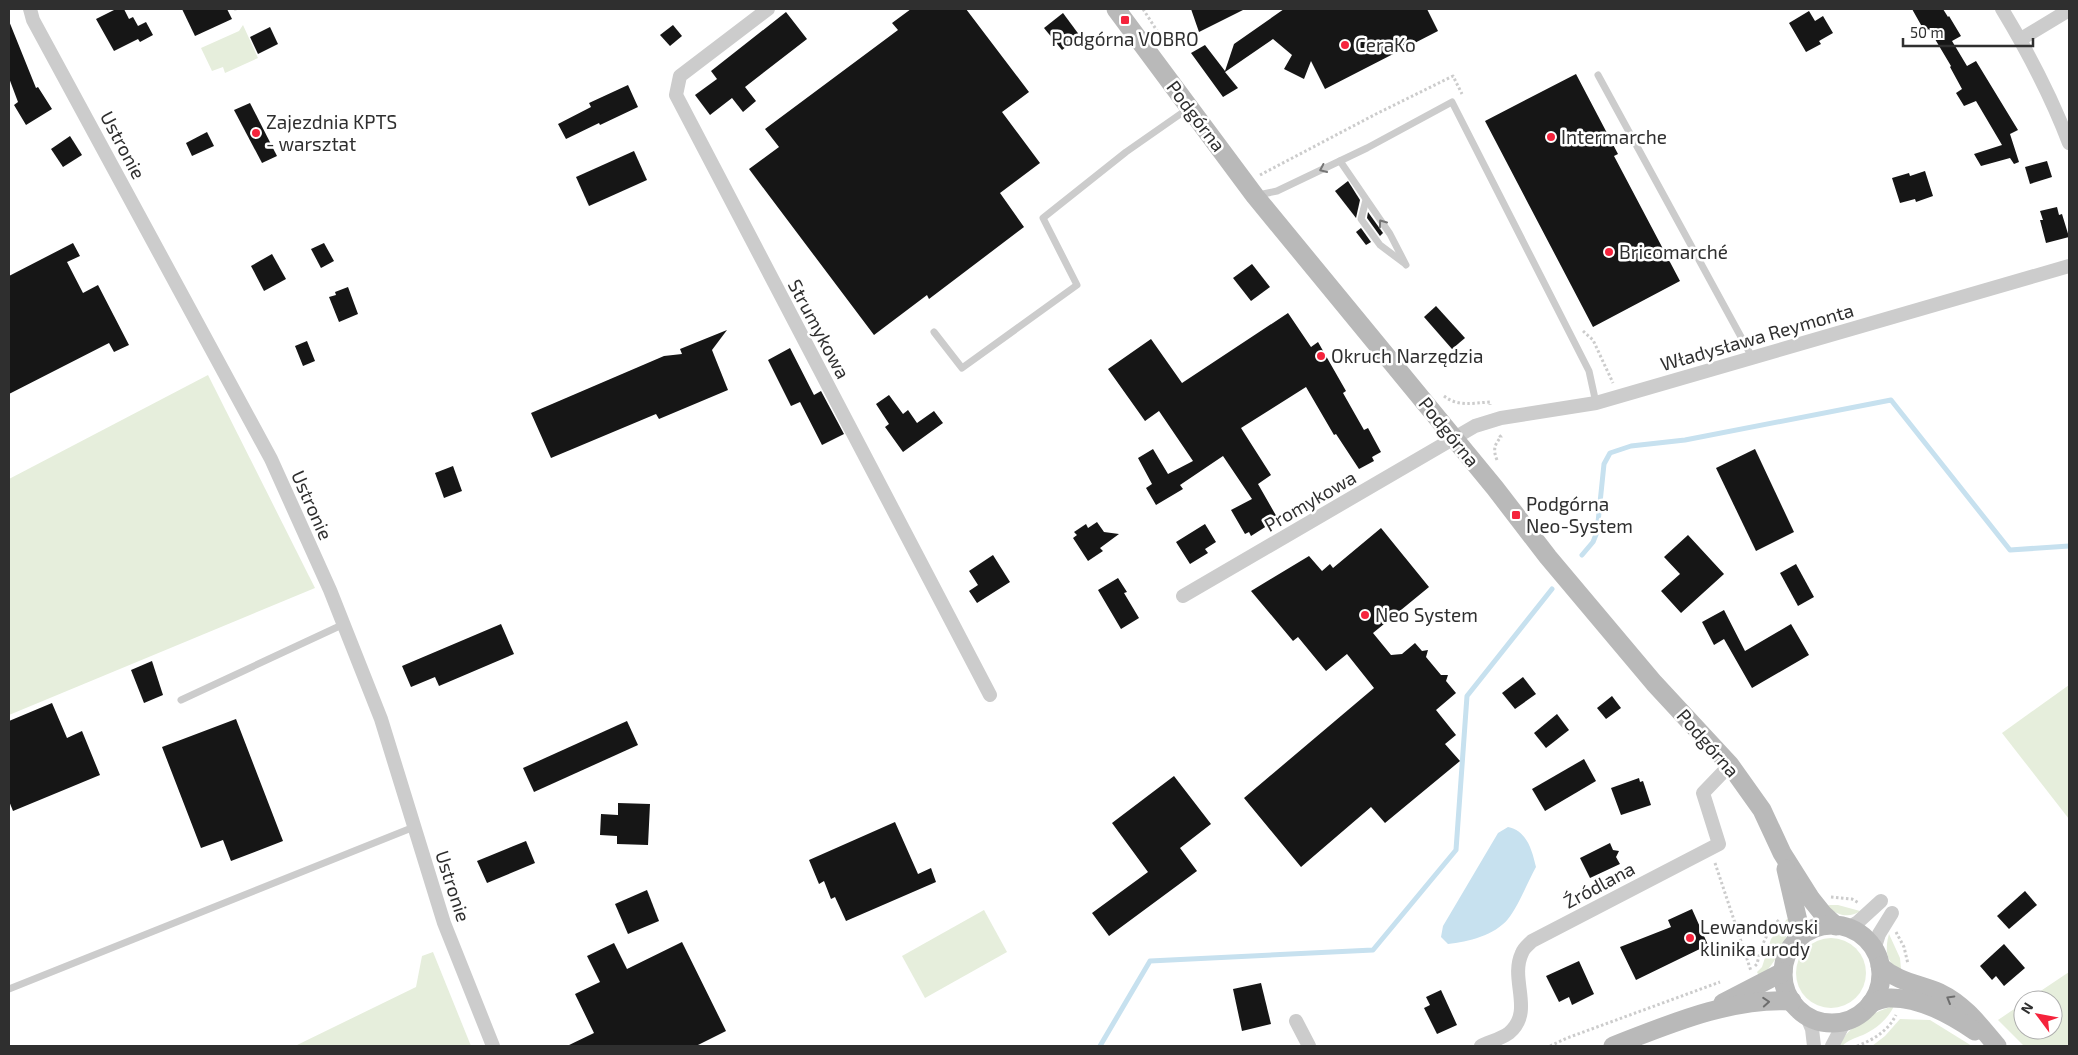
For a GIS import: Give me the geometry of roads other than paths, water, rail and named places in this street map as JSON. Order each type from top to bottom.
[{"type":"main road","name":"Podgórna","points":[[1116,9],[1189,107],[1264,194],[1548,556],[1654,683],[1730,765],[1762,810],[1782,853],[1811,899],[1823,914],[1842,927]]},
{"type":"main road","name":"Podgórna","points":[[1782,853],[1798,922],[1796,942]]},
{"type":"main road","points":[[1842,927],[1858,933],[1890,975],[1940,993],[1957,1003],[1974,1017],[1997,1046],[1959,1020],[1926,1005],[1905,999],[1887,997],[1871,1003],[1855,1017],[1845,1021],[1824,1022],[1806,1015],[1792,1002],[1785,988],[1783,972],[1789,951],[1796,942],[1814,929],[1842,927]]},
{"type":"main road","points":[[1871,1003],[1880,983],[1877,958]]},
{"type":"main road","points":[[1613,1046],[1706,1012],[1783,972]]},
{"type":"main road","points":[[1706,1012],[1762,1002],[1792,1002]]},
{"type":"street","name":"Ustronie","points":[[30,9],[33,20],[271,459],[344,624],[381,719],[444,923],[492,1046]]},
{"type":"street","name":"Strumykowa","points":[[768,9],[680,76],[676,95],[990,695]]},
{"type":"street","points":[[2002,9],[2021,39],[2058,114],[2069,143]]},
{"type":"street","points":[[2021,39],[2069,10]]},
{"type":"street","name":"Władysława Reymonta","points":[[1455,439],[1475,426],[1501,418],[1596,404],[2069,266]]},
{"type":"street","name":"Promykowa","points":[[1184,596],[1455,439]]},
{"type":"street","name":"Źródlana","points":[[1481,1046],[1507,1034],[1520,1017],[1522,1004],[1518,967],[1522,952],[1532,942],[1719,844],[1703,793],[1730,765]]},
{"type":"street","points":[[1842,927],[1858,922],[1881,901]]},
{"type":"street","points":[[1877,958],[1879,934],[1892,912]]},
{"type":"street","points":[[1806,1015],[1812,1029],[1814,1046]]},
{"type":"street","points":[[1296,1021],[1309,1046]]},
{"type":"street","points":[[1832,1046],[1837,1033],[1845,1021]]},
{"type":"lane","points":[[1598,75],[1752,357]]},
{"type":"lane","points":[[1264,194],[1367,148],[1452,102],[1589,371],[1596,404]]},
{"type":"lane","points":[[934,332],[962,368],[1077,285],[1043,218],[1126,152],[1189,107]]},
{"type":"lane","points":[[1340,161],[1390,234],[1406,265],[1380,245],[1361,219],[1366,200]]},
{"type":"lane","points":[[181,700],[344,624]]},
{"type":"lane","points":[[9,989],[414,827]]},
{"type":"water","points":[[1508,827],[1520,833],[1528,842],[1536,867],[1519,901],[1503,925],[1489,933],[1464,942],[1448,944],[1441,937],[1443,926],[1498,833]]},
{"type":"waterway","points":[[1582,555],[1593,542],[1597,532],[1604,464],[1610,453],[1631,446],[1685,440],[1891,400],[2010,550],[2069,546]]},
{"type":"waterway","points":[[1100,1046],[1150,961],[1373,950],[1456,850],[1467,696],[1552,589]]},
{"type":"place","name":"Podgórna VOBRO","points":[[1125,20]]},
{"type":"place","name":"CeraKo","points":[[1345,45]]},
{"type":"place","name":"Zajezdnia KPTS - warsztat","points":[[256,133]]},
{"type":"place","name":"Intermarche","points":[[1551,137]]},
{"type":"place","name":"Bricomarché","points":[[1609,252]]},
{"type":"place","name":"Okruch Narzędzia","points":[[1321,356]]},
{"type":"place","name":"Podgórna Neo-System","points":[[1516,515]]},
{"type":"place","name":"Neo System","points":[[1365,615]]},
{"type":"place","name":"Lewandowski klinika urody","points":[[1690,938]]}]
